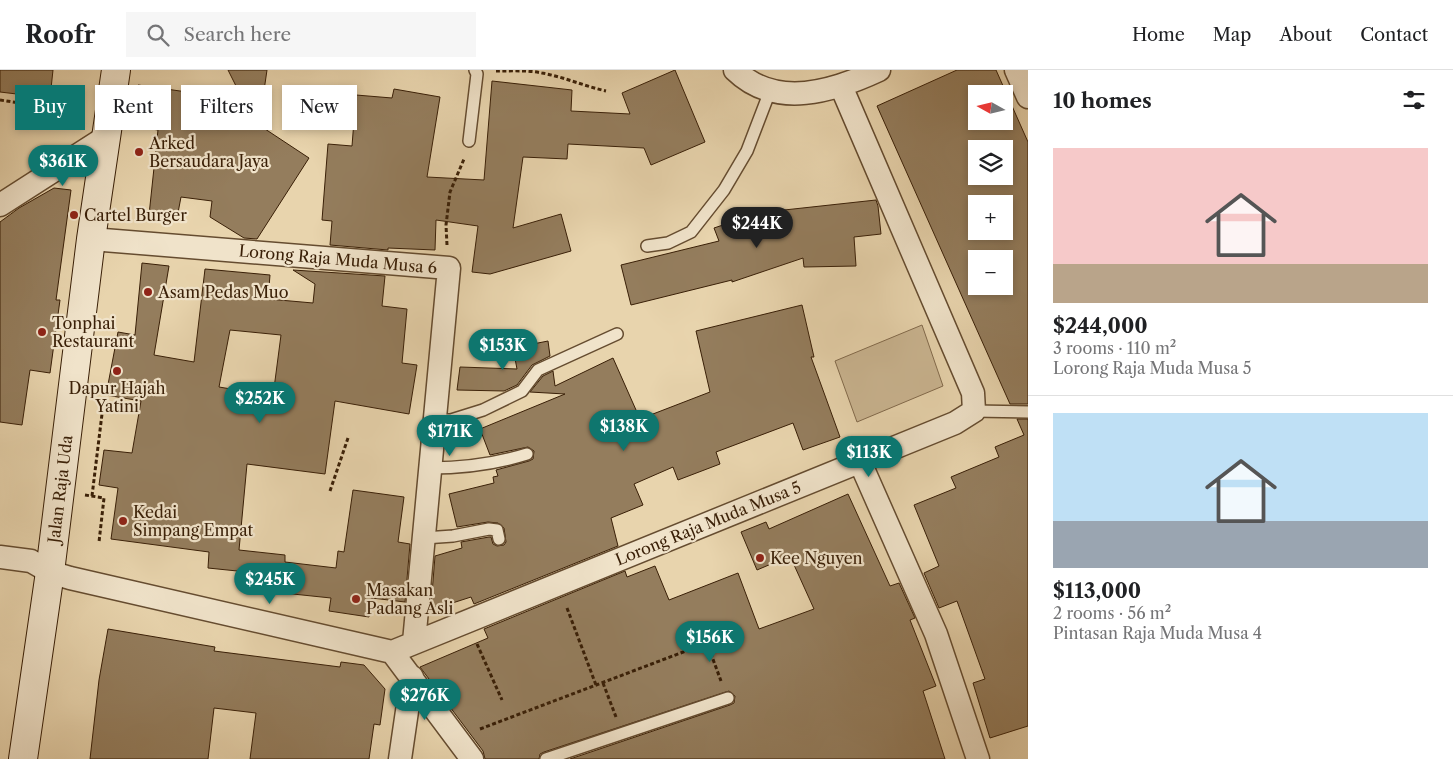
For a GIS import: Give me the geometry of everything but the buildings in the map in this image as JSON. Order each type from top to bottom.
[{"type":"street","name":"Jalan Raja Uda","points":[[114,85],[116,70]]},
{"type":"street","points":[[735,70],[744,78],[770,91],[794,94],[817,92],[841,86],[876,71]]},
{"type":"street","points":[[1016,70],[1028,97]]},
{"type":"street","points":[[841,86],[973,393],[974,411]]},
{"type":"street","points":[[0,205],[104,130]]},
{"type":"street","name":"Jalan Raja Uda","points":[[23,759],[50,572],[91,238],[108,130]]},
{"type":"street","name":"Lorong Raja Muda Musa 6","points":[[91,238],[449,268],[414,642]]},
{"type":"street","name":"Lorong Raja Muda Musa 5","points":[[392,652],[955,423],[974,411]]},
{"type":"street","points":[[860,462],[936,634],[978,759]]},
{"type":"street","points":[[0,557],[31,561],[50,572],[211,612],[392,652],[472,759]]},
{"type":"street","points":[[400,759],[412,677]]},
{"type":"lane","points":[[469,142],[477,74],[475,70]]},
{"type":"lane","points":[[647,246],[668,243],[691,232],[724,190],[747,151],[770,91]]},
{"type":"lane","points":[[435,420],[451,420],[483,410],[522,391],[538,370],[617,334]]},
{"type":"lane","points":[[974,411],[1028,412]]},
{"type":"lane","points":[[430,468],[454,468],[500,462],[527,454]]},
{"type":"lane","points":[[424,538],[453,536],[489,529],[497,530],[499,539]]},
{"type":"lane","points":[[546,759],[728,698]]},
{"type":"path","points":[[494,71],[540,72],[606,91]]},
{"type":"path","points":[[0,100],[95,124]]},
{"type":"path","points":[[449,268],[446,225],[450,192],[469,142]]},
{"type":"path","points":[[92,496],[102,414]]},
{"type":"path","points":[[330,491],[348,438]]},
{"type":"path","points":[[60,490],[104,498],[99,542]]},
{"type":"path","points":[[558,584],[596,685]]},
{"type":"path","points":[[466,621],[502,700]]},
{"type":"path","points":[[456,738],[707,643],[728,698]]},
{"type":"path","points":[[604,682],[622,734]]},
{"type":"shaded area","points":[[922,325],[943,386],[857,422],[835,361]]},
{"type":"place","name":"Arked Bersaudara Jaya","points":[[139,152]]},
{"type":"place","name":"Cartel Burger","points":[[74,215]]},
{"type":"place","name":"Asam Pedas Muo","points":[[148,292]]},
{"type":"place","name":"Tonphai Restaurant","points":[[42,332]]},
{"type":"place","name":"Dapur Hajah Yatini","points":[[117,371]]},
{"type":"place","name":"Kedai Simpang Empat","points":[[123,521]]},
{"type":"place","name":"Kee Nguyen","points":[[760,558]]},
{"type":"place","name":"Masakan Padang Asli","points":[[356,599]]}]
